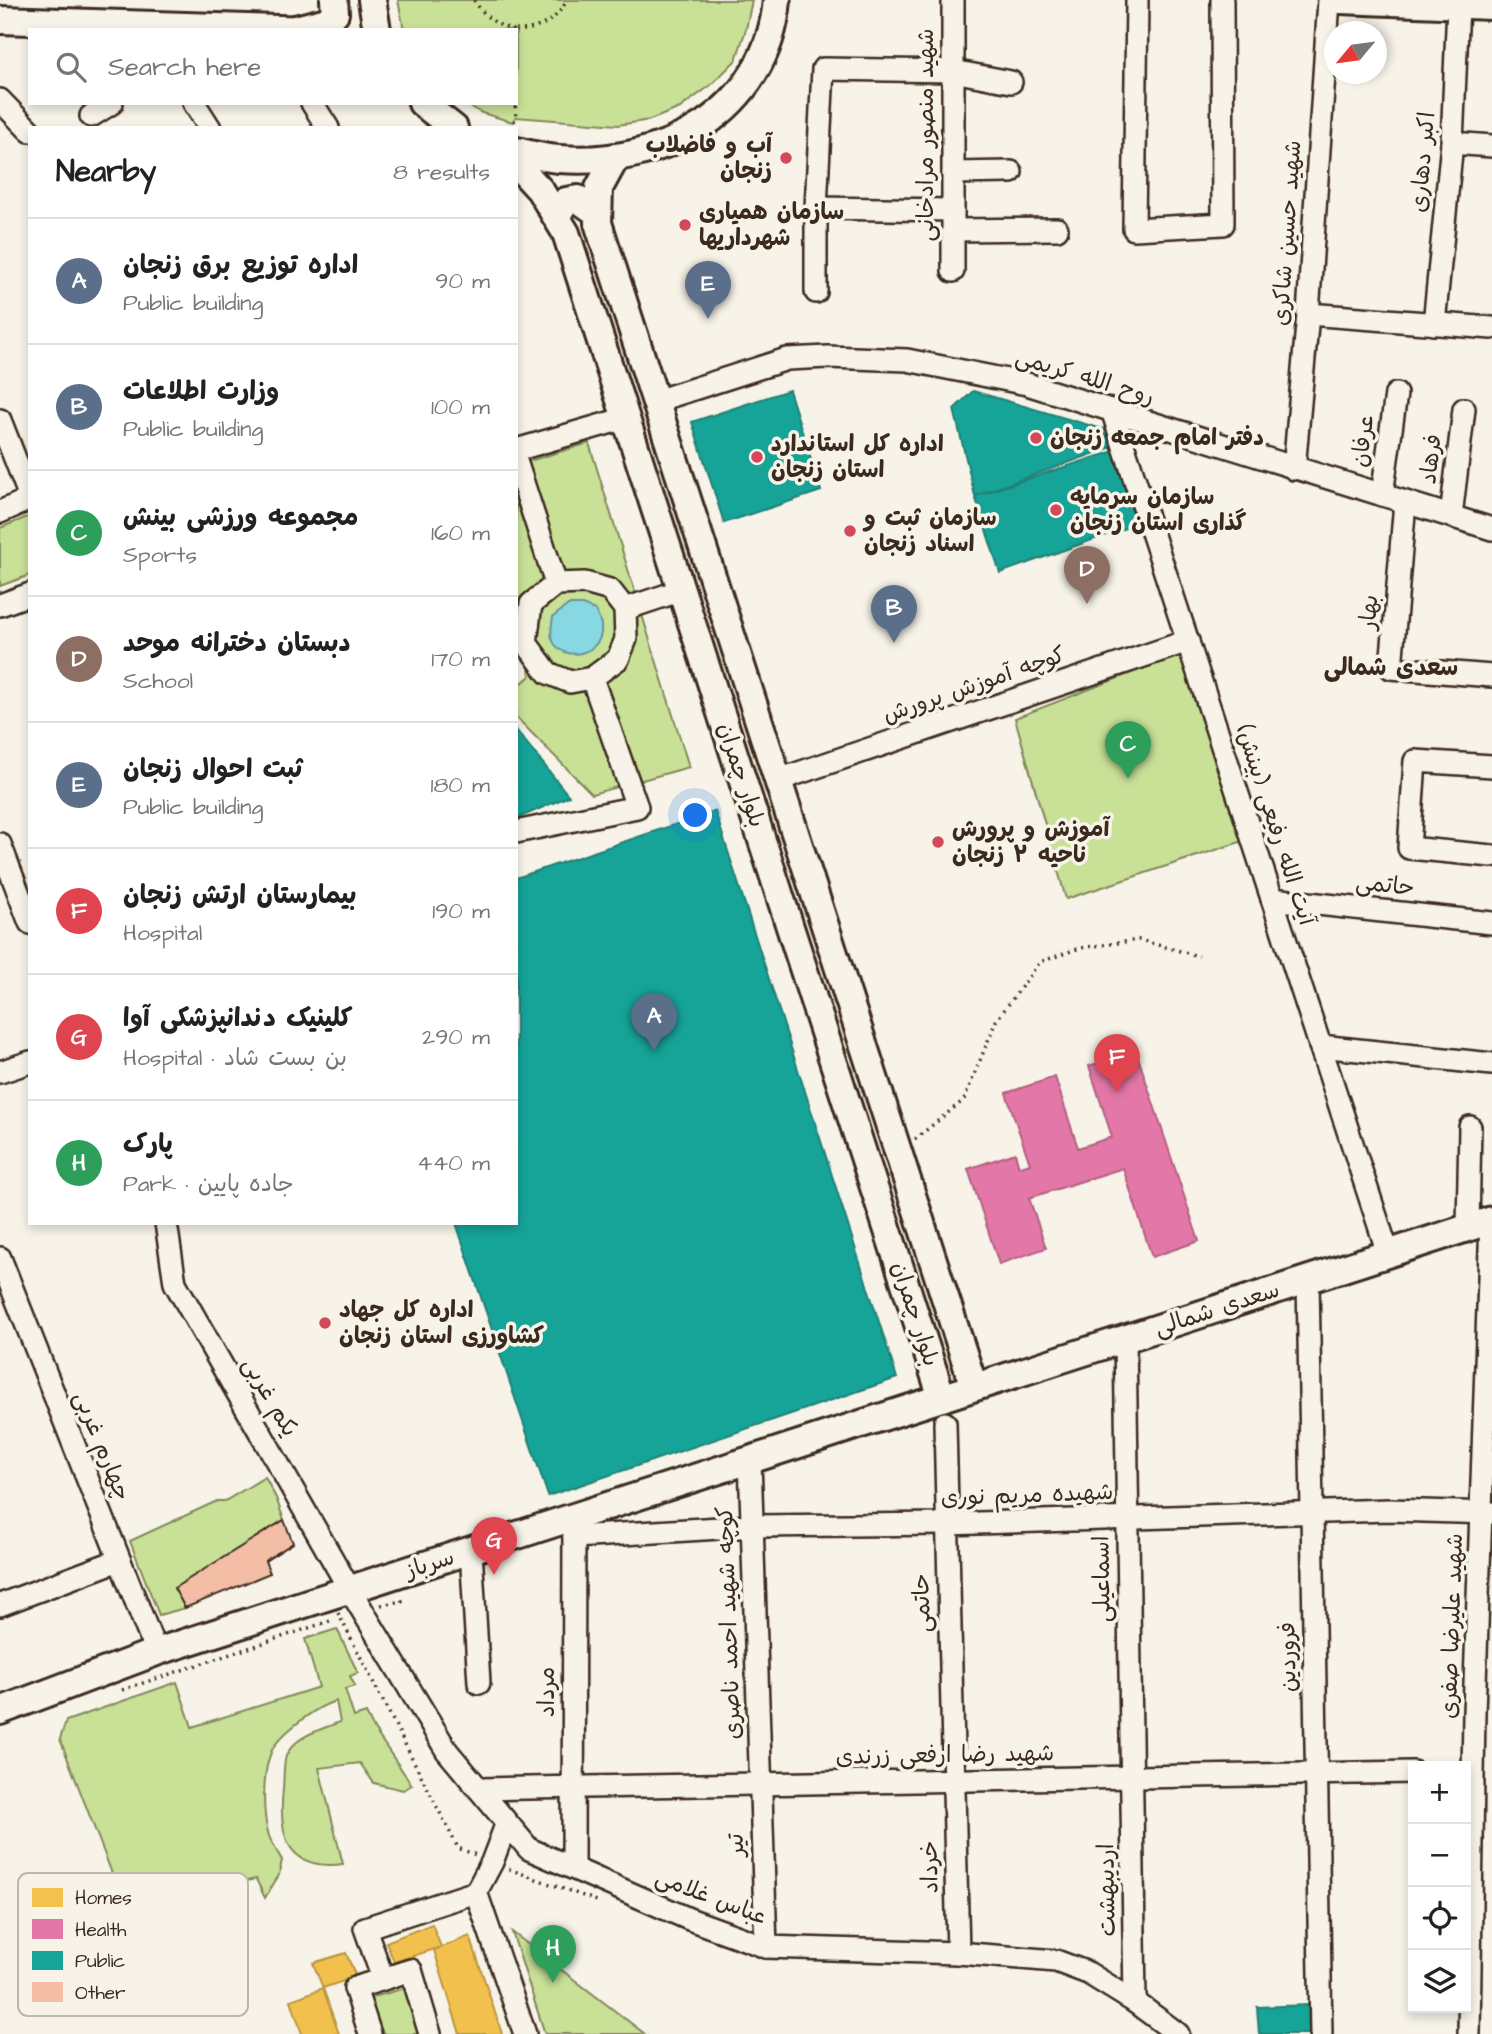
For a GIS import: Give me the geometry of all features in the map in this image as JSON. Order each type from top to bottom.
[{"type":"main road","points":[[299,28],[327,21],[335,13],[334,0]]},
{"type":"main road","points":[[372,0],[377,28]]},
{"type":"main road","points":[[518,151],[559,159],[617,157],[672,143],[709,123],[739,95],[761,60],[775,21],[777,0]]},
{"type":"main road","points":[[1340,0],[1492,6]]},
{"type":"main road","points":[[0,20],[262,28]]},
{"type":"main road","points":[[425,105],[451,126]]},
{"type":"main road","name":"بلوار چمران","points":[[617,157],[599,188],[598,223],[974,1387]]},
{"type":"main road","name":"بلوار چمران","points":[[518,166],[540,190],[566,233],[920,1328],[944,1410]]},
{"type":"main road","points":[[556,216],[565,201],[578,199],[598,213]]},
{"type":"main road","points":[[746,790],[778,780]]},
{"type":"main road","name":"سعدی شمالی","points":[[944,1410],[974,1387],[1484,1222]]},
{"type":"main road","points":[[920,1328],[931,1338],[938,1338],[945,1336],[954,1326]]},
{"type":"main road","name":"سرباز","points":[[0,1711],[156,1652],[471,1550],[574,1527],[750,1460],[944,1410]]},
{"type":"street","name":"شهید منصور مرادخانی","points":[[953,0],[953,271]]},
{"type":"street","points":[[1137,0],[1134,229],[1223,224],[1222,0]]},
{"type":"street","name":"شهید حسین شاکری","points":[[1294,469],[1308,314],[1329,0]]},
{"type":"street","name":"اکبر دهاری","points":[[1434,324],[1452,143],[1458,5]]},
{"type":"street","points":[[816,292],[816,208],[822,69],[953,71],[1011,82]]},
{"type":"street","points":[[0,100],[28,129]]},
{"type":"street","points":[[91,116],[109,105]]},
{"type":"street","points":[[195,105],[209,126]]},
{"type":"street","points":[[313,105],[327,126]]},
{"type":"street","points":[[1452,143],[1492,146]]},
{"type":"street","points":[[953,173],[1011,172]]},
{"type":"street","points":[[816,208],[1057,229]]},
{"type":"street","points":[[1308,314],[1492,328]]},
{"type":"street","name":"روح الله کریمی","points":[[656,401],[787,359],[828,357],[907,360],[1027,384],[1113,413],[1492,528]]},
{"type":"street","name":"عرفان","points":[[1382,495],[1396,394]]},
{"type":"street","name":"فرهاد","points":[[1451,516],[1464,409]]},
{"type":"street","name":"آیت الله رفیعی (بینش)","points":[[1113,413],[1388,1253]]},
{"type":"street","points":[[518,449],[626,418]]},
{"type":"street","points":[[0,420],[28,493]]},
{"type":"street","points":[[518,467],[556,584]]},
{"type":"street","points":[[0,512],[28,499]]},
{"type":"street","name":"بهار","points":[[1405,502],[1391,668],[1492,676]]},
{"type":"street","points":[[585,583],[610,590],[625,609],[626,639],[618,659],[592,678],[570,682],[548,673],[526,643],[531,604],[556,584],[585,583]]},
{"type":"street","points":[[625,609],[682,590]]},
{"type":"street","points":[[0,605],[28,595]]},
{"type":"street","name":"کوچه آموزش پرورش","points":[[778,780],[1188,641]]},
{"type":"street","points":[[518,832],[636,807],[592,678]]},
{"type":"street","points":[[1492,766],[1415,761],[1409,848],[1492,856]]},
{"type":"street","points":[[0,844],[28,918]]},
{"type":"street","name":"حاتمی","points":[[1272,899],[1492,923]]},
{"type":"street","points":[[1320,1046],[1492,1063]]},
{"type":"street","points":[[0,1072],[28,1063]]},
{"type":"street","name":"شهید علیرضا صفری","points":[[1469,1127],[1484,1222],[1487,1513],[1469,2034]]},
{"type":"street","points":[[151,1225],[175,1283]]},
{"type":"street","name":"یکم غربی","points":[[166,1225],[175,1283],[350,1590]]},
{"type":"street","name":"چهارم غربی","points":[[0,1258],[156,1652]]},
{"type":"street","name":"فروردین","points":[[1308,1279],[1321,2034]]},
{"type":"street","name":"اسماعیلی","points":[[1125,1338],[1132,1778]]},
{"type":"street","name":"حاتمی","points":[[944,1410],[954,1781]]},
{"type":"street","name":"کوچه شهید احمد ناصری","points":[[750,1460],[761,1784]]},
{"type":"street","name":"شهیده مریم نوری","points":[[574,1527],[946,1524],[1389,1510],[1487,1513]]},
{"type":"street","name":"مرداد","points":[[573,1868],[574,1527]]},
{"type":"street","points":[[471,1550],[479,1683]]},
{"type":"street","points":[[0,1605],[119,1560]]},
{"type":"street","name":"عباس غلامی","points":[[350,1590],[447,1751],[506,1825],[529,1849],[689,1919],[766,1947],[958,1953],[1056,1961],[1088,1973],[1135,2002],[1178,2034]]},
{"type":"street","name":"شهید رضا ارفعی زرندی","points":[[479,1789],[1408,1772]]},
{"type":"street","name":"اردیبهشت","points":[[1132,1778],[1135,2002]]},
{"type":"street","name":"خرداد","points":[[954,1781],[958,1953]]},
{"type":"street","name":"تیر","points":[[761,1784],[766,1947]]},
{"type":"street","points":[[383,1979],[365,1928],[476,1892],[492,1862],[506,1825]]},
{"type":"street","points":[[476,1892],[525,2034]]},
{"type":"street","points":[[370,2034],[355,1988],[411,1970],[430,2034]]},
{"type":"path","points":[[474,0],[490,19],[510,28]]},
{"type":"path","points":[[518,30],[528,31],[543,26],[556,16],[567,0]]},
{"type":"path","points":[[512,126],[516,117],[515,105]]},
{"type":"path","points":[[898,1152],[964,1100],[996,1021],[1040,962],[1080,948],[1139,940],[1199,956]]},
{"type":"path","points":[[110,1694],[341,1617],[458,1848],[603,1904]]},
{"type":"green space","points":[[398,0],[752,0],[736,60],[711,85],[680,108],[650,120],[618,125],[516,117],[513,122],[482,113],[467,105],[518,105],[518,28],[404,28]]},
{"type":"green space","points":[[589,443],[689,767],[592,794],[518,719],[518,686],[530,676],[526,644],[518,627],[518,464]]},
{"type":"green space","points":[[28,517],[28,576],[0,586],[0,528]]},
{"type":"green space","points":[[1183,653],[1243,841],[1066,899],[1015,718]]},
{"type":"green space","points":[[265,1477],[284,1520],[185,1608],[159,1615],[130,1541],[217,1501],[225,1501]]},
{"type":"green space","points":[[337,1629],[358,1673],[350,1676],[355,1686],[345,1689],[354,1717],[366,1713],[412,1785],[403,1790],[374,1783],[360,1763],[319,1768],[343,1864],[324,1865],[298,1856],[290,1847],[282,1822],[285,1760],[290,1749],[302,1738],[340,1722],[336,1701],[310,1714],[291,1728],[272,1750],[265,1781],[265,1816],[269,1836],[282,1860],[279,1875],[265,1898],[256,1879],[248,1881],[248,1873],[112,1873],[60,1739],[66,1721],[177,1682],[192,1727],[319,1687],[305,1639]]},
{"type":"green space","points":[[512,1932],[645,2034],[545,2034]]},
{"type":"green space","points":[[405,1988],[419,2034],[382,2034],[370,1998]]},
{"type":"water","points":[[568,605],[582,605],[595,610],[600,622],[600,636],[596,644],[582,653],[564,652],[552,639],[553,617]]},
{"type":"building: Homes","points":[[432,1924],[441,1947],[394,1962],[386,1942]]},
{"type":"building: Homes","points":[[470,1936],[502,2034],[460,2034],[434,1950]]},
{"type":"building: Homes","points":[[346,1953],[356,1977],[323,1988],[313,1963]]},
{"type":"building: Homes","points":[[323,1988],[339,2034],[302,2034],[291,2000]]},
{"type":"building: Health","points":[[1136,1051],[1199,1241],[1152,1257],[1123,1168],[1029,1198],[1046,1248],[999,1264],[968,1169],[1015,1153],[1019,1167],[1030,1164],[1006,1093],[1055,1077],[1078,1148],[1112,1137],[1089,1066]]},
{"type":"building: Public","name":"اداره کل استاندارد استان زنجان","points":[[789,390],[821,491],[724,523],[692,422]]},
{"type":"building: Public","name":"دفتر امام جمعه زنجان","points":[[973,391],[1106,430],[1115,446],[975,496],[954,409]]},
{"type":"building: Public","name":"سازمان سرمایه گذاری استان زنجان","points":[[1114,451],[1137,524],[1000,573],[975,496]]},
{"type":"building: Public","points":[[518,732],[569,796],[518,818]]},
{"type":"building: Public","points":[[715,811],[897,1378],[548,1496],[457,1225],[518,1225],[518,877]]},
{"type":"building: Public","points":[[1309,2005],[1310,2034],[1259,2034],[1257,2007]]},
{"type":"building: Other","points":[[284,1520],[293,1543],[265,1561],[270,1573],[185,1608],[174,1588]]},
{"type":"place","name":"آب و فاضلاب زنجان","points":[[786,158]]},
{"type":"place","name":"سازمان همیاری شهرداریها","points":[[685,225]]},
{"type":"place","name":"ثبت احوال زنجان","points":[[708,319]]},
{"type":"place","name":"دفتر امام جمعه زنجان","points":[[1036,438]]},
{"type":"place","name":"اداره کل استاندارد استان زنجان","points":[[757,457]]},
{"type":"place","name":"سازمان سرمایه گذاری استان زنجان","points":[[1056,510]]},
{"type":"place","name":"سازمان ثبت و اسناد زنجان","points":[[850,531]]},
{"type":"place","name":"دبستان دخترانه موحد","points":[[1087,604]]},
{"type":"place","name":"وزارت اطلاعات","points":[[894,643]]},
{"type":"place","name":"مجموعه ورزشی بینش","points":[[1128,779]]},
{"type":"place","name":"آموزش و پرورش ناحیه ۲ زنجان","points":[[938,842]]},
{"type":"place","name":"اداره توزیع برق زنجان","points":[[654,1051]]},
{"type":"place","name":"بیمارستان ارتش زنجان","points":[[1117,1092]]},
{"type":"place","name":"اداره کل جهاد کشاورزی استان زنجان","points":[[325,1323]]},
{"type":"place","name":"کلینیک دندانپزشکی آوا","points":[[494,1575]]},
{"type":"place","name":"پارک","points":[[553,1983]]},
{"type":"district","name":"سعدی شمالی","points":[[1391,668]]}]
